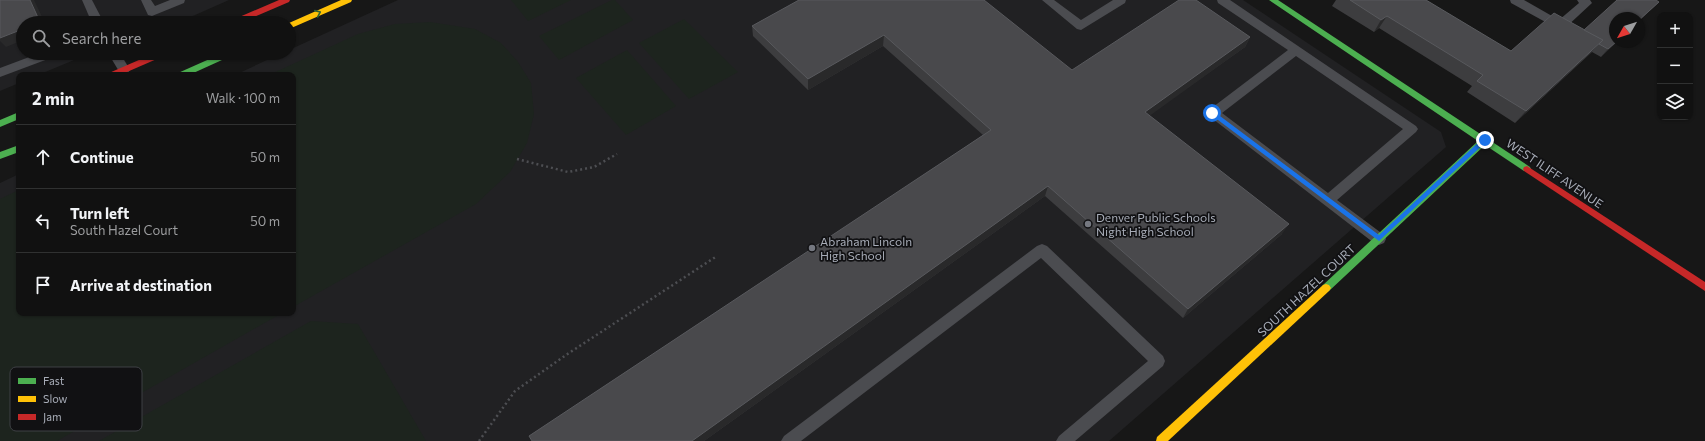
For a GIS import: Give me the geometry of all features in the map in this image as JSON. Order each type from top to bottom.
[{"type":"street","points":[[248,16],[285,0]]},
{"type":"street","points":[[296,23],[348,0]]},
{"type":"street","name":"WEST ILIFF AVENUE","points":[[1281,2],[1705,287]]},
{"type":"street","points":[[119,72],[147,60]]},
{"type":"street","points":[[188,72],[214,60]]},
{"type":"street","points":[[0,124],[16,116]]},
{"type":"street","name":"SOUTH HAZEL COURT","points":[[1162,441],[1485,140]]},
{"type":"street","points":[[0,156],[16,149]]},
{"type":"lane","points":[[87,0],[95,16]]},
{"type":"lane","points":[[146,0],[152,12],[180,0]]},
{"type":"lane","points":[[1047,0],[1081,26],[1121,0]]},
{"type":"lane","points":[[1222,0],[1412,129],[1328,200]]},
{"type":"lane","points":[[1515,0],[1560,26],[1587,3],[1582,0]]},
{"type":"lane","points":[[1296,50],[1212,113],[1379,239]]},
{"type":"lane","points":[[0,73],[34,60]]},
{"type":"lane","points":[[118,60],[124,70]]},
{"type":"lane","points":[[789,441],[1042,250],[1158,361],[1064,441]]},
{"type":"path","points":[[517,160],[568,172],[594,167],[617,154]]},
{"type":"path","points":[[479,441],[515,391],[566,355],[717,256]]},
{"type":"shaded area","points":[[0,0],[229,0],[193,16],[16,16],[16,60],[74,60],[45,72],[16,72],[16,84],[0,91]]},
{"type":"shaded area","name":"Abraham Lincoln High School","points":[[398,0],[1243,0],[1441,132],[1446,147],[1109,441],[0,441],[0,183],[16,175],[16,316],[296,316],[296,72],[241,72],[267,60],[296,60],[296,47]]},
{"type":"shaded area","points":[[511,0],[571,0],[528,21]]},
{"type":"shaded area","points":[[612,0],[615,0],[633,20],[559,60],[539,36]]},
{"type":"shaded area","points":[[684,19],[738,72],[689,99],[639,43]]},
{"type":"shaded area","points":[[430,22],[475,29],[501,43],[518,62],[531,83],[534,114],[527,143],[510,172],[476,204],[296,305],[296,72],[276,72],[358,34],[395,24]]},
{"type":"shaded area","points":[[627,50],[676,106],[626,135],[576,78]]},
{"type":"shaded area","points":[[16,191],[16,316],[277,316],[142,393],[142,367],[10,367],[10,431],[75,431],[57,441],[0,441],[0,199]]},
{"type":"shaded area","points":[[311,321],[358,324],[426,441],[99,441],[117,431],[142,431],[142,417]]},
{"type":"building","points":[[0,0],[30,0],[37,16],[16,16],[16,32],[0,38]]},
{"type":"building","points":[[799,0],[984,0],[1072,70],[1179,0],[1196,0],[1250,37],[1145,112],[1289,224],[1188,309],[1048,186],[692,441],[532,441],[529,436],[991,130],[884,35],[808,79],[752,26]]},
{"type":"building","points":[[1350,0],[1426,0],[1511,51],[1554,13],[1603,40],[1526,111],[1477,81],[1483,75],[1387,16],[1381,20]]},
{"type":"building","points":[[1617,0],[1656,0],[1659,2],[1645,15],[1645,12],[1609,12],[1608,49],[1599,44],[1603,40],[1584,30]]},
{"type":"traffic: fast","points":[[1273,0],[1527,169]]},
{"type":"traffic: fast","points":[[188,72],[214,60]]},
{"type":"traffic: fast","points":[[0,124],[16,116]]},
{"type":"traffic: fast","points":[[1326,288],[1485,140]]},
{"type":"traffic: fast","points":[[0,156],[16,149]]},
{"type":"traffic: slow","points":[[296,23],[348,0]]},
{"type":"traffic: slow","points":[[1161,441],[1326,288]]},
{"type":"traffic: jam","points":[[249,16],[286,0]]},
{"type":"traffic: jam","points":[[119,72],[147,60]]},
{"type":"traffic: jam","points":[[1527,169],[1705,287]]},
{"type":"place","name":"Denver Public Schools Night High School","points":[[1088,224]]},
{"type":"place","name":"Abraham Lincoln High School","points":[[812,248]]},
{"type":"route","points":[[1212,113],[1379,239],[1485,140]]}]
